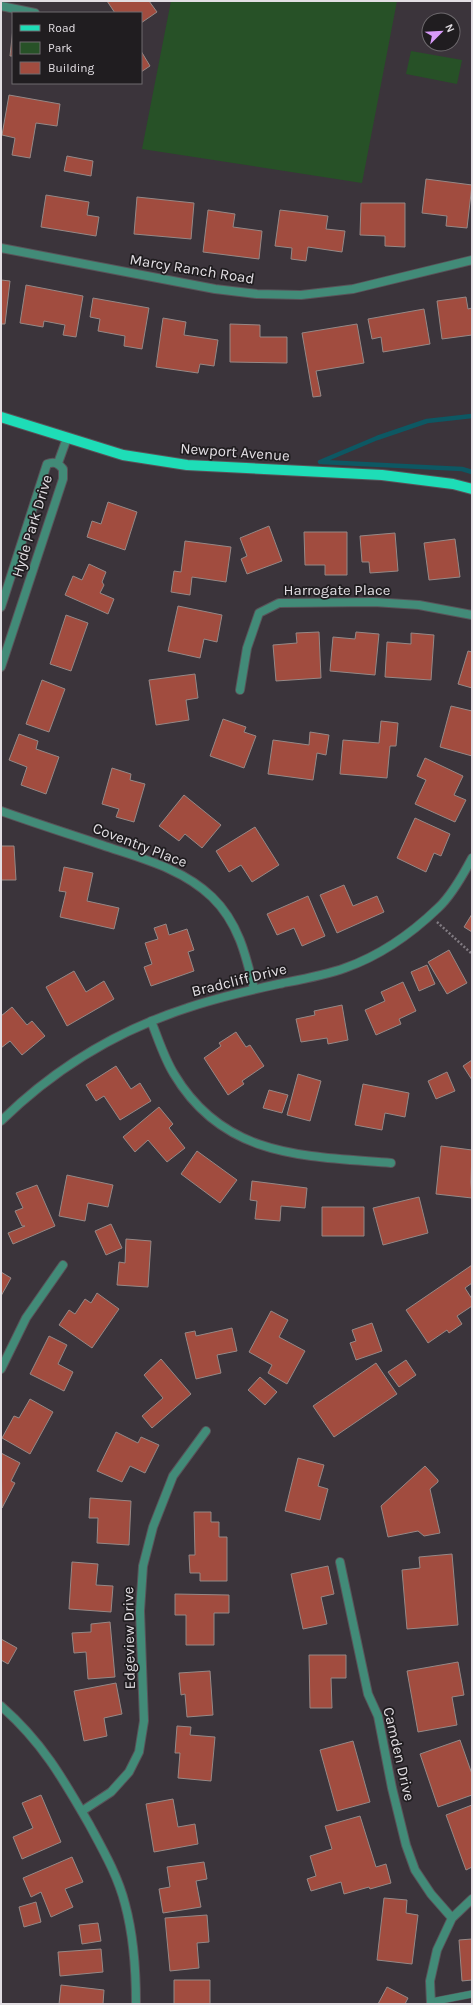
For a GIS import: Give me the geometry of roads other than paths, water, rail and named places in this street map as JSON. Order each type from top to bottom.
[{"type":"main road","name":"Newport Avenue","points":[[1,417],[123,455],[187,465],[382,476],[452,484],[472,489]]},
{"type":"street","points":[[1,6],[30,12]]},
{"type":"street","name":"Marcy Ranch Road","points":[[1,248],[215,289],[257,294],[301,295],[353,289],[472,260]]},
{"type":"street","name":"Hyde Park Drive","points":[[58,463],[67,438]]},
{"type":"street","name":"Hyde Park Drive","points":[[1,607],[47,464],[51,462],[58,463],[63,468],[62,479],[1,667]]},
{"type":"street","name":"Harrogate Place","points":[[240,690],[247,648],[259,613],[280,603],[367,602],[411,604],[472,616]]},
{"type":"street","name":"Coventry Place","points":[[1,811],[153,862],[188,878],[212,897],[231,921],[241,938],[254,989]]},
{"type":"street","name":"Bradcliff Drive","points":[[1,1121],[43,1084],[69,1065],[103,1043],[151,1021],[188,1008],[254,989],[307,978],[352,966],[373,956],[407,933],[439,907],[472,858]]},
{"type":"street","points":[[151,1021],[173,1073],[188,1096],[204,1113],[236,1136],[277,1151],[316,1157],[391,1163]]},
{"type":"street","points":[[1,1369],[26,1318],[63,1265]]},
{"type":"street","name":"Edgeview Drive","points":[[82,1811],[110,1792],[130,1772],[139,1752],[144,1721],[140,1611],[143,1566],[153,1527],[173,1476],[206,1432]]},
{"type":"street","name":"Camden Drive","points":[[340,1562],[368,1694],[378,1716],[392,1788],[406,1845],[415,1870],[431,1894],[452,1918]]},
{"type":"street","points":[[1,1706],[31,1734],[45,1751],[82,1811],[108,1860],[125,1903],[134,1956],[136,2004]]},
{"type":"street","points":[[431,2003],[430,1981],[438,1950],[452,1918],[472,1899]]},
{"type":"lane","points":[[431,2003],[472,1994]]},
{"type":"waterway","points":[[320,462],[377,438],[427,421],[472,416]]},
{"type":"waterway","points":[[322,462],[462,469],[472,472]]}]
